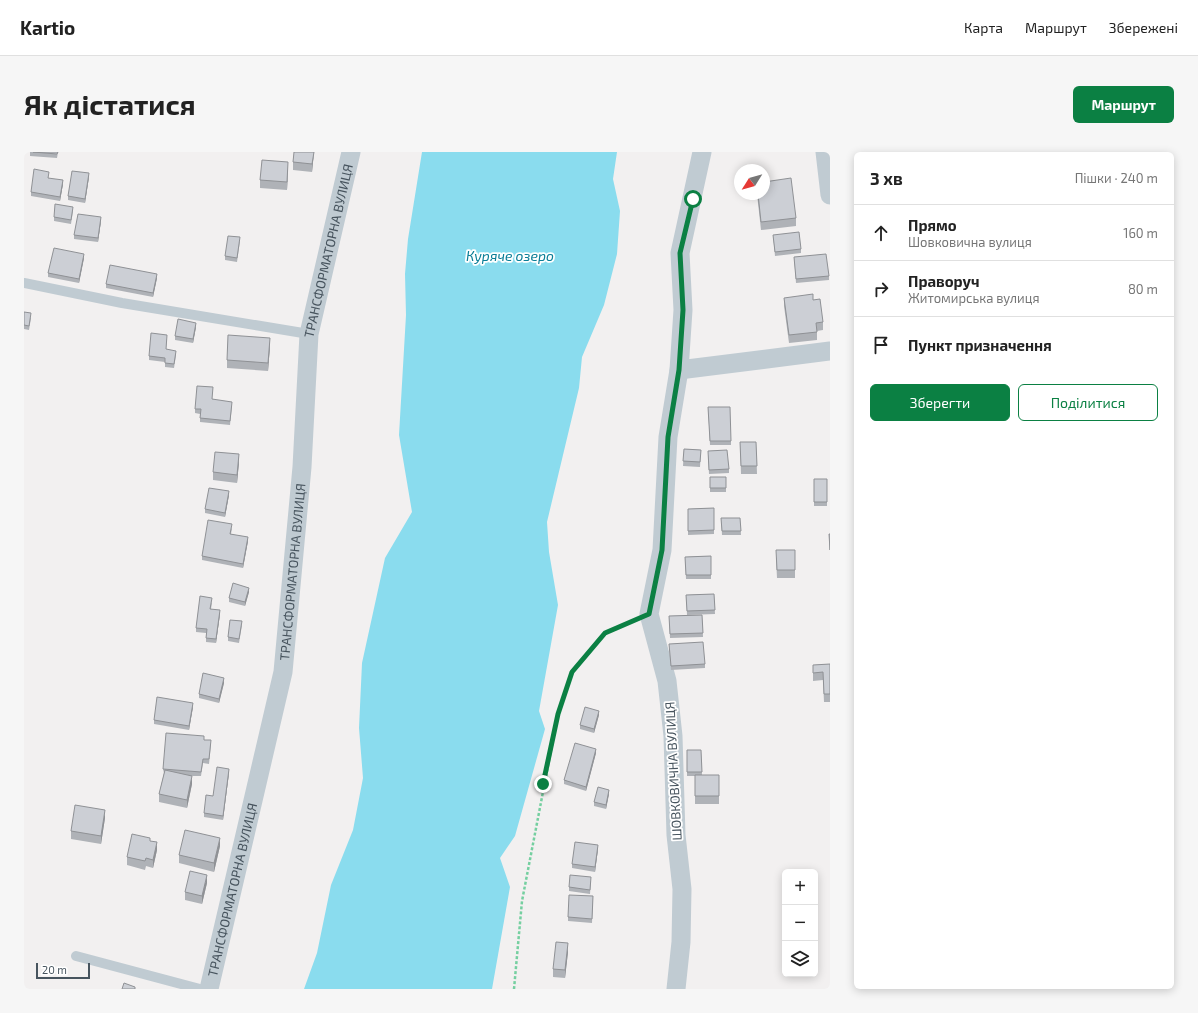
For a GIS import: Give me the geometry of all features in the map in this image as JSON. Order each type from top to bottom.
[{"type":"street","name":"ТРАНСФОРМАТОРНА ВУЛИЦЯ","points":[[209,989],[283,672],[302,467],[309,334],[350,152]]},
{"type":"street","name":"ШОВКОВИЧНА ВУЛИЦЯ","points":[[676,989],[681,942],[682,889],[676,835],[673,736],[667,681],[649,614],[662,550],[668,437],[679,370],[683,310],[680,253],[702,152]]},
{"type":"street","points":[[825,152],[830,196]]},
{"type":"street","points":[[679,370],[830,350]]},
{"type":"lane","points":[[24,283],[122,303],[309,334]]},
{"type":"lane","points":[[76,956],[200,989]]},
{"type":"path","points":[[514,989],[523,893],[558,714],[572,672],[605,633],[649,614]]},
{"type":"water","name":"Куряче озеро","points":[[422,152],[617,152],[613,179],[620,211],[617,254],[604,305],[582,357],[579,388],[547,522],[549,552],[558,605],[539,711],[545,729],[515,836],[500,858],[510,887],[492,989],[304,989],[317,953],[331,885],[353,830],[363,778],[359,728],[362,663],[385,558],[412,512],[399,435],[406,315],[405,274],[408,239]]},
{"type":"building","points":[[33,152],[58,152],[57,154]]},
{"type":"building","points":[[294,152],[314,152],[312,164],[293,162]]},
{"type":"building","points":[[262,160],[288,162],[287,182],[260,180]]},
{"type":"building","points":[[34,169],[49,172],[48,178],[63,180],[60,197],[31,192]]},
{"type":"building","points":[[72,171],[89,173],[85,199],[68,196]]},
{"type":"building","points":[[791,178],[796,218],[761,222],[759,200],[770,200],[770,181]]},
{"type":"building","points":[[55,204],[73,207],[71,220],[54,217]]},
{"type":"building","points":[[78,214],[101,217],[98,238],[74,235]]},
{"type":"building","points":[[799,232],[801,249],[775,252],[773,235]]},
{"type":"building","points":[[228,236],[240,237],[237,258],[225,256]]},
{"type":"building","points":[[54,248],[84,254],[79,279],[48,273]]},
{"type":"building","points":[[826,254],[829,276],[796,279],[794,257]]},
{"type":"building","points":[[110,265],[157,274],[153,293],[106,284]]},
{"type":"building","points":[[813,294],[813,300],[820,299],[823,322],[816,323],[817,332],[789,335],[784,298]]},
{"type":"building","points":[[24,312],[31,313],[29,326],[24,325]]},
{"type":"building","points":[[178,319],[196,323],[193,339],[175,336]]},
{"type":"building","points":[[151,333],[167,335],[166,349],[176,351],[174,364],[165,363],[165,358],[149,356]]},
{"type":"building","points":[[228,335],[270,338],[268,363],[227,360]]},
{"type":"building","points":[[197,386],[213,387],[212,399],[232,402],[230,421],[200,418],[201,409],[195,409]]},
{"type":"building","points":[[708,407],[730,407],[731,441],[710,441]]},
{"type":"building","points":[[740,442],[756,442],[757,466],[741,466]]},
{"type":"building","points":[[684,449],[701,450],[700,462],[683,461]]},
{"type":"building","points":[[727,450],[729,469],[709,470],[708,451]]},
{"type":"building","points":[[215,452],[239,454],[237,475],[213,472]]},
{"type":"building","points":[[710,477],[726,477],[726,488],[710,488]]},
{"type":"building","points":[[814,479],[827,479],[827,502],[814,502]]},
{"type":"building","points":[[209,488],[229,491],[225,513],[205,509]]},
{"type":"building","points":[[714,508],[714,530],[688,531],[688,509]]},
{"type":"building","points":[[721,518],[740,518],[741,531],[722,531]]},
{"type":"building","points":[[208,520],[232,524],[230,534],[248,537],[243,564],[202,556]]},
{"type":"building","points":[[776,550],[795,550],[795,570],[777,570]]},
{"type":"building","points":[[711,556],[711,575],[686,575],[685,557]]},
{"type":"building","points":[[233,583],[249,588],[245,602],[229,598]]},
{"type":"building","points":[[714,594],[715,610],[687,611],[686,595]]},
{"type":"building","points":[[200,596],[212,598],[210,609],[220,610],[216,639],[206,638],[207,629],[196,628]]},
{"type":"building","points":[[702,615],[703,633],[670,634],[669,616]]},
{"type":"building","points":[[230,620],[242,621],[239,639],[228,637]]},
{"type":"building","points":[[703,642],[705,664],[671,666],[669,644]]},
{"type":"building","points":[[830,664],[830,694],[824,694],[823,672],[813,673],[813,665]]},
{"type":"building","points":[[203,673],[224,678],[219,699],[199,694]]},
{"type":"building","points":[[157,697],[193,703],[189,726],[154,720]]},
{"type":"building","points":[[585,707],[599,711],[594,729],[580,725]]},
{"type":"building","points":[[166,733],[204,736],[204,740],[211,740],[209,759],[203,759],[201,772],[163,769]]},
{"type":"building","points":[[575,743],[596,749],[586,787],[564,780]]},
{"type":"building","points":[[687,750],[701,750],[702,772],[687,772]]},
{"type":"building","points":[[217,767],[229,769],[223,816],[204,813],[206,795],[213,796]]},
{"type":"building","points":[[165,770],[192,776],[187,800],[159,794]]},
{"type":"building","points":[[695,775],[719,775],[719,796],[695,796]]},
{"type":"building","points":[[598,787],[609,790],[606,805],[594,802]]},
{"type":"building","points":[[75,805],[105,810],[101,836],[71,831]]},
{"type":"building","points":[[185,830],[220,838],[214,863],[179,855]]},
{"type":"building","points":[[132,834],[150,838],[150,841],[157,842],[153,860],[146,858],[145,861],[127,857]]},
{"type":"building","points":[[575,842],[598,845],[595,867],[572,864]]},
{"type":"building","points":[[190,871],[207,875],[202,896],[185,892]]},
{"type":"building","points":[[570,875],[591,877],[590,890],[569,887]]},
{"type":"building","points":[[569,895],[593,896],[592,919],[568,917]]},
{"type":"building","points":[[556,942],[568,943],[565,970],[553,969]]},
{"type":"building","points":[[124,983],[135,987],[135,989],[122,989]]},
{"type":"route","points":[[543,784],[558,714],[572,672],[605,633],[649,614],[662,550],[668,437],[679,370],[683,310],[680,253],[693,199]]}]
